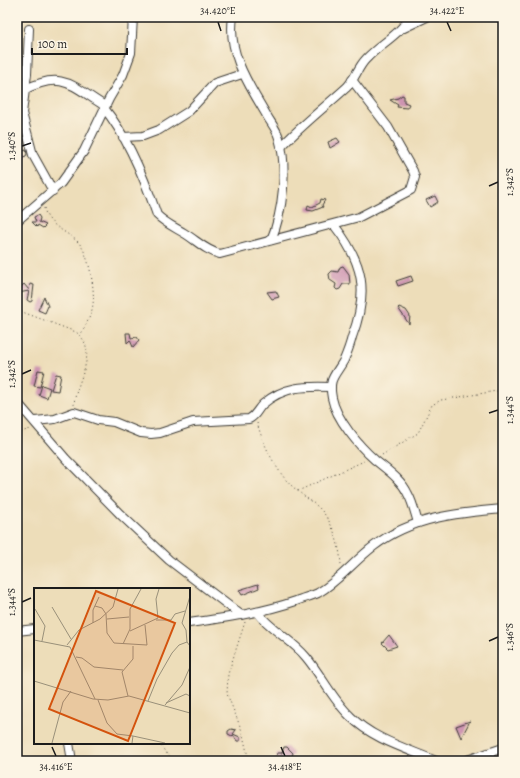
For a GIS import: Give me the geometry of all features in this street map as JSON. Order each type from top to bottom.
[{"type":"street","points":[[17,221],[61,184],[84,151],[105,107],[123,75],[131,53],[133,17]]},
{"type":"street","points":[[233,17],[231,25],[234,46],[242,74],[279,136],[281,146],[282,165],[280,215],[271,240]]},
{"type":"street","points":[[281,146],[352,80],[365,60],[400,30],[410,17]]},
{"type":"street","points":[[400,30],[427,17]]},
{"type":"street","points":[[29,29],[27,74],[22,112],[33,155],[53,191]]},
{"type":"street","points":[[123,137],[144,136],[159,130],[189,111],[215,84],[242,74]]},
{"type":"street","points":[[24,90],[45,81],[68,82],[105,107],[123,137],[157,215],[165,223],[184,233],[206,248],[220,254],[334,225],[359,217],[411,190],[414,183],[413,171],[388,127],[352,80]]},
{"type":"street","points":[[334,225],[352,251],[360,273],[363,298],[359,321],[344,360],[333,374],[331,387],[332,400],[338,415],[354,439],[374,459],[387,468],[408,494],[418,523]]},
{"type":"street","points":[[37,424],[74,412],[98,420],[114,422],[141,432],[151,434],[160,433],[193,422],[243,421],[255,416],[261,405],[282,391],[291,388],[308,386],[331,387]]},
{"type":"street","points":[[17,402],[66,459],[147,540],[169,560],[244,615]]},
{"type":"street","points":[[190,623],[244,615],[272,609],[317,593],[342,576],[374,546],[397,531],[428,519],[461,513],[503,509]]},
{"type":"street","points":[[256,612],[267,625],[306,657],[328,690],[349,716],[360,726],[436,761]]},
{"type":"street","points":[[17,631],[34,628]]},
{"type":"street","points":[[69,744],[72,761]]},
{"type":"street","points":[[464,761],[503,748]]},
{"type":"path","points":[[42,200],[46,217],[49,221],[78,243],[84,252],[90,271],[93,305],[80,336]]},
{"type":"path","points":[[17,310],[68,329],[80,336],[87,353],[86,362],[74,401],[74,412]]},
{"type":"path","points":[[298,491],[374,459],[418,433],[429,409],[436,402],[503,390]]},
{"type":"path","points":[[255,416],[264,443],[273,461],[287,481],[318,507],[335,533],[341,561],[342,576]]},
{"type":"path","points":[[17,433],[37,424]]},
{"type":"path","points":[[244,615],[241,640],[228,674],[227,694],[242,731],[249,761]]},
{"type":"path","points":[[160,744],[166,753],[175,761]]},
{"type":"building","points":[[402,95],[404,96],[404,102],[409,104],[407,108],[397,107],[398,105],[390,100],[398,98]]},
{"type":"building","points":[[337,138],[340,142],[330,148],[328,142]]},
{"type":"building","points":[[26,150],[26,156],[17,159],[17,153]]},
{"type":"building","points":[[435,196],[438,202],[430,207],[426,200]]},
{"type":"building","points":[[321,199],[325,200],[322,205],[323,207],[313,211],[307,210],[308,205],[312,207],[320,203]]},
{"type":"building","points":[[38,215],[40,218],[39,222],[46,225],[43,228],[38,225],[37,227],[32,222],[36,222],[34,217]]},
{"type":"building","points":[[343,266],[349,274],[350,284],[343,284],[340,289],[337,290],[335,288],[336,284],[330,280],[329,274],[332,271],[338,272],[340,267]]},
{"type":"building","points":[[411,276],[413,281],[398,286],[396,281]]},
{"type":"building","points":[[24,284],[29,290],[30,284],[34,285],[32,301],[30,302],[27,300],[29,291],[18,293],[19,289]]},
{"type":"building","points":[[276,291],[279,297],[272,299],[267,292]]},
{"type":"building","points":[[44,297],[48,306],[45,313],[38,310]]},
{"type":"building","points":[[399,307],[406,310],[410,316],[409,324],[398,308]]},
{"type":"building","points":[[126,333],[130,333],[131,338],[137,337],[139,340],[133,347],[130,340],[127,343]]},
{"type":"building","points":[[38,370],[44,371],[40,387],[34,386]]},
{"type":"building","points":[[56,374],[61,375],[58,391],[51,390]]},
{"type":"building","points":[[42,385],[50,388],[47,398],[39,395]]},
{"type":"building","points":[[258,584],[259,588],[242,595],[239,590]]},
{"type":"building","points":[[389,635],[397,646],[388,649],[382,643]]},
{"type":"building","points":[[470,721],[461,738],[456,726]]},
{"type":"building","points":[[231,729],[236,730],[233,734],[240,737],[240,741],[237,741],[233,735],[228,734],[228,731]]},
{"type":"building","points":[[284,747],[287,747],[293,753],[289,758],[289,761],[281,761],[276,757],[277,753],[282,753]]}]
